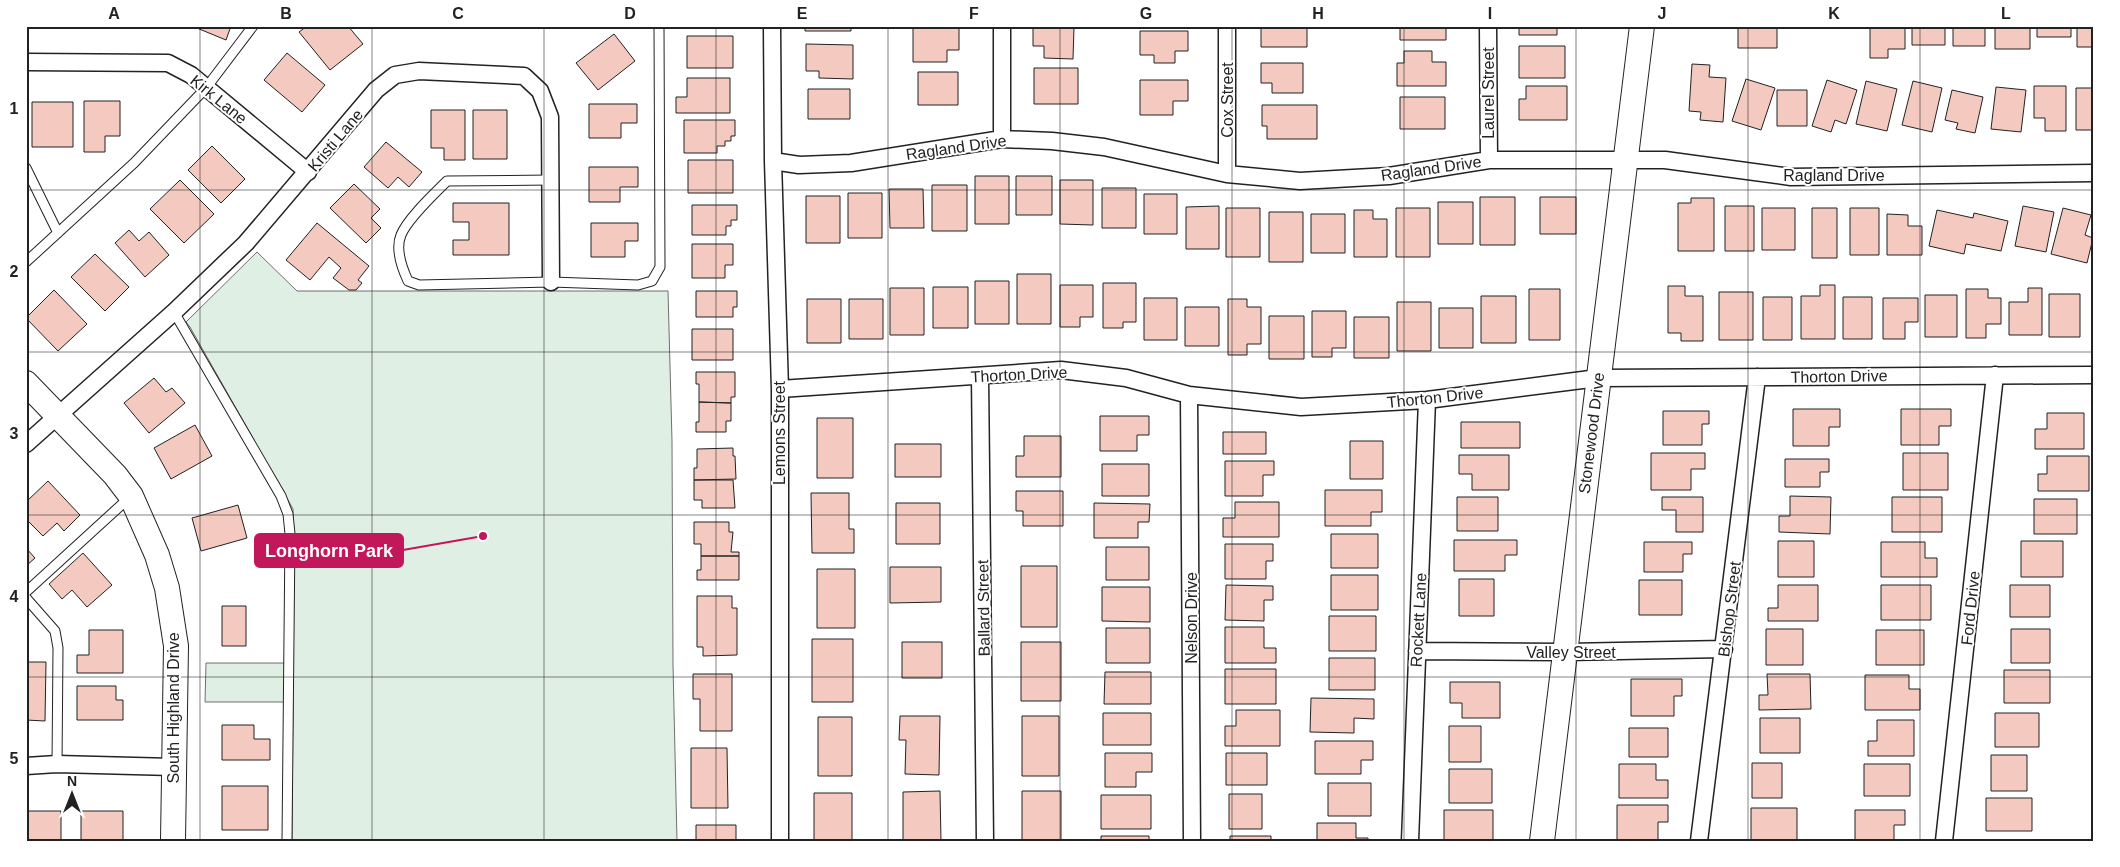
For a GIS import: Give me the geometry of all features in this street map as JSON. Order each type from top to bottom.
[{"type":"street","name":"Lemons Street","points":[[772,26],[773,162],[780,389],[780,841]]},
{"type":"street","points":[[1002,26],[1002,139]]},
{"type":"street","name":"Cox Street","points":[[1226,26],[1226,174]]},
{"type":"street","name":"Laurel Street","points":[[1488,26],[1489,160]]},
{"type":"street","name":"Stonewood Drive","points":[[1542,841],[1642,26]]},
{"type":"street","name":"Kirk Lane","points":[[26,62],[168,63],[191,74],[308,172]]},
{"type":"street","name":"Kristi Lane","points":[[26,444],[174,312],[246,243],[376,90],[395,75],[419,71],[524,76],[540,91],[550,117],[551,282]]},
{"type":"street","name":"Ragland Drive","points":[[773,162],[799,165],[851,163],[1002,139],[1052,141],[1104,147],[1226,174],[1300,181],[1388,176],[1489,160],[1665,160],[1791,177],[2094,173]]},
{"type":"street","name":"Thorton Drive","points":[[780,389],[1062,370],[1126,378],[1190,395],[1301,406],[1427,400],[1598,378],[1995,374],[2094,375]]},
{"type":"street","name":"Ford Drive","points":[[1944,841],[1995,374]]},
{"type":"street","name":"Ballard Street","points":[[980,376],[985,841]]},
{"type":"street","name":"Bishop Street","points":[[1700,841],[1757,377]]},
{"type":"street","name":"South Highland Drive","points":[[26,383],[115,475],[131,496],[157,555],[167,588],[176,646],[173,841]]},
{"type":"street","name":"Nelson Drive","points":[[1190,395],[1192,841]]},
{"type":"street","name":"Rockett Lane","points":[[1410,841],[1427,400]]},
{"type":"street","name":"Valley Street","points":[[1417,651],[1724,650]]},
{"type":"street","points":[[26,766],[57,764],[173,766]]},
{"type":"lane","points":[[26,262],[134,163],[206,88],[253,26]]},
{"type":"lane","points":[[550,180],[447,181],[424,203],[401,235],[399,251],[402,268],[408,281],[418,285],[551,282],[638,285],[652,281],[660,267],[659,26]]},
{"type":"lane","points":[[26,168],[58,233]]},
{"type":"lane","points":[[174,312],[281,496],[288,514],[290,534],[287,841]]},
{"type":"lane","points":[[26,592],[131,496]]},
{"type":"lane","points":[[26,598],[56,631],[58,648],[57,764]]},
{"type":"green space","points":[[257,252],[297,291],[668,291],[672,441],[673,665],[677,841],[292,841],[293,702],[205,702],[206,663],[293,663],[293,509],[186,322]]},
{"type":"building","points":[[192,26],[231,26],[226,40]]},
{"type":"building","points":[[307,26],[348,26],[363,44],[330,70],[299,32]]},
{"type":"building","points":[[387,26],[429,26],[429,28],[387,28]]},
{"type":"building","points":[[805,26],[851,26],[851,31],[805,31]]},
{"type":"building","points":[[1261,26],[1307,26],[1307,47],[1261,47]]},
{"type":"building","points":[[1400,26],[1446,26],[1446,40],[1400,40]]},
{"type":"building","points":[[1519,26],[1557,26],[1557,35],[1519,35]]},
{"type":"building","points":[[1738,26],[1777,26],[1777,48],[1738,48]]},
{"type":"building","points":[[1870,26],[1905,26],[1905,49],[1888,49],[1888,58],[1870,58]]},
{"type":"building","points":[[1912,26],[1945,26],[1945,45],[1912,45]]},
{"type":"building","points":[[1953,26],[1985,26],[1985,46],[1953,46]]},
{"type":"building","points":[[1995,26],[2030,26],[2030,49],[1995,49]]},
{"type":"building","points":[[2037,26],[2071,26],[2071,37],[2037,37]]},
{"type":"building","points":[[2077,26],[2094,26],[2094,47],[2077,47]]},
{"type":"building","points":[[1033,27],[1074,27],[1073,59],[1044,58],[1044,46],[1033,46]]},
{"type":"building","points":[[913,28],[959,28],[959,50],[947,50],[947,62],[913,62]]},
{"type":"building","points":[[1140,31],[1188,31],[1188,51],[1175,51],[1175,63],[1154,63],[1154,55],[1140,55]]},
{"type":"building","points":[[614,34],[635,61],[598,90],[576,63]]},
{"type":"building","points":[[687,36],[733,36],[733,68],[687,68]]},
{"type":"building","points":[[806,44],[853,45],[853,79],[819,78],[819,71],[806,71]]},
{"type":"building","points":[[1519,46],[1565,46],[1565,78],[1519,78]]},
{"type":"building","points":[[1404,51],[1432,51],[1432,62],[1446,62],[1446,86],[1397,86],[1397,63],[1404,63]]},
{"type":"building","points":[[287,53],[325,85],[302,112],[264,80]]},
{"type":"building","points":[[1261,63],[1303,63],[1303,93],[1272,93],[1272,83],[1261,83]]},
{"type":"building","points":[[1692,64],[1710,65],[1709,77],[1726,78],[1723,122],[1700,120],[1701,112],[1689,111]]},
{"type":"building","points":[[1034,68],[1078,68],[1078,104],[1034,104]]},
{"type":"building","points":[[918,72],[958,72],[958,105],[918,105]]},
{"type":"building","points":[[687,78],[730,78],[730,113],[676,113],[676,97],[687,97]]},
{"type":"building","points":[[1746,79],[1775,88],[1761,130],[1732,121]]},
{"type":"building","points":[[1140,80],[1188,80],[1188,101],[1173,101],[1173,115],[1140,115]]},
{"type":"building","points":[[1827,80],[1857,90],[1846,124],[1835,120],[1831,132],[1812,126]]},
{"type":"building","points":[[1866,81],[1897,89],[1887,131],[1856,124]]},
{"type":"building","points":[[1913,81],[1942,88],[1932,132],[1902,125]]},
{"type":"building","points":[[1526,86],[1567,86],[1567,120],[1519,120],[1519,99],[1526,99]]},
{"type":"building","points":[[2034,86],[2066,86],[2066,131],[2045,131],[2045,118],[2034,118]]},
{"type":"building","points":[[1996,87],[2026,90],[2021,132],[1991,129]]},
{"type":"building","points":[[2076,88],[2094,88],[2094,130],[2076,130]]},
{"type":"building","points":[[808,89],[850,89],[850,119],[808,119]]},
{"type":"building","points":[[1777,90],[1807,90],[1807,126],[1777,126]]},
{"type":"building","points":[[1952,90],[1983,97],[1975,133],[1956,129],[1958,123],[1945,120]]},
{"type":"building","points":[[1400,97],[1445,97],[1445,129],[1400,129]]},
{"type":"building","points":[[84,101],[120,101],[120,136],[105,136],[105,152],[84,152]]},
{"type":"building","points":[[32,102],[73,102],[73,147],[32,147]]},
{"type":"building","points":[[589,104],[637,104],[637,123],[621,123],[621,138],[589,138]]},
{"type":"building","points":[[1262,105],[1317,105],[1317,139],[1267,139],[1267,126],[1262,126]]},
{"type":"building","points":[[431,110],[465,110],[465,160],[444,160],[444,148],[431,148]]},
{"type":"building","points":[[473,110],[507,110],[507,159],[473,159]]},
{"type":"building","points":[[684,120],[735,120],[735,136],[731,136],[731,141],[725,141],[725,146],[717,146],[717,153],[684,153]]},
{"type":"building","points":[[386,142],[422,172],[409,187],[398,177],[388,188],[364,167]]},
{"type":"building","points":[[212,146],[245,179],[221,203],[188,170]]},
{"type":"building","points":[[688,160],[733,160],[733,193],[688,193]]},
{"type":"building","points":[[589,167],[638,167],[638,187],[620,187],[620,202],[589,202]]},
{"type":"building","points":[[975,176],[1009,176],[1009,224],[975,224]]},
{"type":"building","points":[[1016,176],[1052,176],[1052,215],[1016,215]]},
{"type":"building","points":[[180,180],[214,214],[184,243],[150,209]]},
{"type":"building","points":[[1060,180],[1093,180],[1093,225],[1060,224]]},
{"type":"building","points":[[354,184],[380,209],[371,218],[381,228],[366,243],[330,208]]},
{"type":"building","points":[[932,185],[967,185],[967,231],[932,231]]},
{"type":"building","points":[[1102,188],[1136,188],[1136,228],[1102,228]]},
{"type":"building","points":[[889,189],[923,189],[924,228],[890,228]]},
{"type":"building","points":[[848,193],[882,193],[882,238],[848,238]]},
{"type":"building","points":[[1144,194],[1177,194],[1177,234],[1144,234]]},
{"type":"building","points":[[806,196],[840,196],[840,243],[806,243]]},
{"type":"building","points":[[1480,197],[1515,197],[1515,245],[1480,245]]},
{"type":"building","points":[[1540,197],[1576,197],[1576,234],[1540,234]]},
{"type":"building","points":[[1691,198],[1714,198],[1714,251],[1678,251],[1678,203],[1691,203]]},
{"type":"building","points":[[1438,202],[1473,202],[1473,244],[1438,244]]},
{"type":"building","points":[[453,203],[509,203],[509,255],[453,255],[453,240],[469,240],[469,222],[453,222]]},
{"type":"building","points":[[692,205],[737,205],[737,220],[731,220],[731,226],[726,226],[726,235],[692,235]]},
{"type":"building","points":[[1219,206],[1219,249],[1186,249],[1186,207]]},
{"type":"building","points":[[1725,206],[1754,206],[1754,251],[1725,251]]},
{"type":"building","points":[[2023,206],[2054,212],[2046,252],[2015,246]]},
{"type":"building","points":[[1226,208],[1260,208],[1260,257],[1226,257]]},
{"type":"building","points":[[1396,208],[1430,208],[1430,257],[1396,257]]},
{"type":"building","points":[[1762,208],[1795,208],[1795,250],[1762,250]]},
{"type":"building","points":[[1812,208],[1837,208],[1837,258],[1812,258]]},
{"type":"building","points":[[1850,208],[1879,208],[1879,255],[1850,255]]},
{"type":"building","points":[[2063,208],[2091,215],[2085,235],[2093,238],[2087,263],[2051,254]]},
{"type":"building","points":[[1354,210],[1373,210],[1373,219],[1387,219],[1387,257],[1354,257]]},
{"type":"building","points":[[1937,210],[1973,218],[1974,213],[2008,221],[2001,251],[1966,244],[1964,254],[1929,246]]},
{"type":"building","points":[[1269,212],[1303,212],[1303,262],[1269,262]]},
{"type":"building","points":[[1311,214],[1345,214],[1345,253],[1311,253]]},
{"type":"building","points":[[1887,214],[1908,215],[1908,226],[1922,226],[1922,255],[1887,255]]},
{"type":"building","points":[[317,223],[369,266],[358,280],[362,283],[356,290],[349,290],[333,278],[341,268],[329,257],[310,280],[286,260]]},
{"type":"building","points":[[591,223],[638,223],[638,241],[625,241],[625,257],[591,257]]},
{"type":"building","points":[[129,230],[139,241],[149,232],[169,255],[145,277],[115,243]]},
{"type":"building","points":[[692,244],[733,244],[733,265],[725,265],[725,278],[692,278]]},
{"type":"building","points":[[95,254],[129,287],[105,311],[71,277]]},
{"type":"building","points":[[1017,274],[1051,274],[1051,324],[1017,324]]},
{"type":"building","points":[[975,281],[1009,281],[1009,324],[975,324]]},
{"type":"building","points":[[1103,283],[1136,283],[1136,322],[1123,322],[1123,328],[1103,328]]},
{"type":"building","points":[[1060,285],[1093,285],[1093,317],[1080,317],[1080,327],[1060,327]]},
{"type":"building","points":[[1820,285],[1835,285],[1835,339],[1801,339],[1801,296],[1820,296]]},
{"type":"building","points":[[1668,286],[1685,286],[1685,296],[1703,296],[1703,341],[1681,341],[1681,333],[1668,333]]},
{"type":"building","points":[[933,287],[968,287],[968,328],[933,328]]},
{"type":"building","points":[[890,288],[924,288],[924,335],[890,335]]},
{"type":"building","points":[[2028,288],[2042,288],[2042,335],[2009,335],[2009,302],[2028,302]]},
{"type":"building","points":[[1529,289],[1560,289],[1560,340],[1529,340]]},
{"type":"building","points":[[1966,289],[1988,289],[1988,298],[2001,298],[2001,324],[1986,324],[1986,338],[1966,338]]},
{"type":"building","points":[[2092,289],[2094,289],[2094,338],[2092,338]]},
{"type":"building","points":[[54,290],[87,324],[58,351],[26,318]]},
{"type":"building","points":[[696,291],[737,291],[737,307],[733,307],[733,317],[696,317]]},
{"type":"building","points":[[1719,292],[1753,292],[1753,340],[1719,340]]},
{"type":"building","points":[[2049,294],[2080,294],[2080,337],[2049,337]]},
{"type":"building","points":[[1925,295],[1957,295],[1957,337],[1925,337]]},
{"type":"building","points":[[1481,296],[1516,296],[1516,343],[1481,343]]},
{"type":"building","points":[[1763,297],[1792,297],[1792,340],[1763,340]]},
{"type":"building","points":[[1843,297],[1872,297],[1872,339],[1843,339]]},
{"type":"building","points":[[1144,298],[1177,298],[1177,340],[1144,340]]},
{"type":"building","points":[[1883,298],[1918,298],[1918,322],[1905,322],[1905,339],[1883,339]]},
{"type":"building","points":[[807,299],[841,299],[841,343],[807,343]]},
{"type":"building","points":[[849,299],[883,299],[883,339],[849,339]]},
{"type":"building","points":[[1228,299],[1247,299],[1247,307],[1261,307],[1261,344],[1247,344],[1247,355],[1228,355]]},
{"type":"building","points":[[1397,302],[1431,302],[1431,351],[1397,351]]},
{"type":"building","points":[[1185,307],[1219,307],[1219,346],[1185,346]]},
{"type":"building","points":[[1439,308],[1473,308],[1473,348],[1439,348]]},
{"type":"building","points":[[1312,311],[1346,311],[1346,348],[1332,348],[1332,357],[1312,357]]},
{"type":"building","points":[[1269,316],[1304,316],[1304,359],[1269,359]]},
{"type":"building","points":[[1354,317],[1389,317],[1389,358],[1354,358]]},
{"type":"building","points":[[692,329],[733,329],[733,360],[692,360]]},
{"type":"building","points":[[696,372],[735,372],[735,397],[731,397],[731,403],[699,402],[699,384],[696,384]]},
{"type":"building","points":[[154,378],[166,392],[172,388],[185,403],[149,433],[124,403]]},
{"type":"building","points":[[699,402],[731,403],[731,421],[726,421],[726,432],[696,432],[696,422],[699,422]]},
{"type":"building","points":[[1793,409],[1840,409],[1840,427],[1829,427],[1829,446],[1793,446]]},
{"type":"building","points":[[1901,409],[1951,409],[1951,426],[1939,426],[1939,445],[1901,445]]},
{"type":"building","points":[[1663,411],[1709,411],[1709,424],[1702,424],[1702,445],[1663,445]]},
{"type":"building","points":[[2047,413],[2084,413],[2084,449],[2035,449],[2035,429],[2047,429]]},
{"type":"building","points":[[1100,416],[1149,416],[1149,435],[1137,435],[1137,451],[1100,451]]},
{"type":"building","points":[[817,418],[853,418],[853,478],[817,478]]},
{"type":"building","points":[[1461,422],[1520,422],[1520,448],[1461,448]]},
{"type":"building","points":[[195,425],[212,456],[171,479],[154,448]]},
{"type":"building","points":[[1223,432],[1266,432],[1266,454],[1223,454]]},
{"type":"building","points":[[1024,436],[1061,436],[1061,477],[1016,477],[1016,456],[1024,456]]},
{"type":"building","points":[[1350,441],[1383,441],[1383,479],[1350,479]]},
{"type":"building","points":[[895,444],[941,444],[941,477],[895,477]]},
{"type":"building","points":[[733,448],[736,479],[694,480],[694,468],[697,468],[697,449]]},
{"type":"building","points":[[1651,453],[1705,453],[1705,469],[1691,469],[1691,490],[1651,490]]},
{"type":"building","points":[[1903,453],[1948,453],[1948,490],[1903,490]]},
{"type":"building","points":[[1459,455],[1509,455],[1509,490],[1472,490],[1472,474],[1459,474]]},
{"type":"building","points":[[2047,456],[2089,456],[2089,491],[2038,491],[2038,474],[2047,474]]},
{"type":"building","points":[[1785,459],[1829,459],[1829,472],[1820,472],[1820,487],[1785,487]]},
{"type":"building","points":[[1225,461],[1274,461],[1274,475],[1263,475],[1263,496],[1225,496]]},
{"type":"building","points":[[1102,464],[1149,464],[1149,496],[1102,496]]},
{"type":"building","points":[[694,480],[733,480],[735,508],[702,508],[702,500],[694,500]]},
{"type":"building","points":[[48,481],[80,515],[64,531],[57,523],[43,536],[26,519],[26,502]]},
{"type":"building","points":[[1325,490],[1382,490],[1382,512],[1371,512],[1371,526],[1325,526]]},
{"type":"building","points":[[1016,491],[1063,491],[1063,526],[1023,526],[1023,511],[1016,511]]},
{"type":"building","points":[[811,493],[849,493],[849,529],[854,529],[854,553],[812,553]]},
{"type":"building","points":[[1790,496],[1831,497],[1830,534],[1779,532],[1779,516],[1790,516]]},
{"type":"building","points":[[1457,497],[1498,497],[1498,531],[1457,531]]},
{"type":"building","points":[[1662,497],[1703,497],[1703,532],[1676,532],[1676,510],[1662,510]]},
{"type":"building","points":[[1892,497],[1942,497],[1942,532],[1892,532]]},
{"type":"building","points":[[2034,499],[2077,499],[2077,534],[2034,534]]},
{"type":"building","points":[[1235,502],[1279,502],[1279,537],[1223,537],[1223,518],[1235,518]]},
{"type":"building","points":[[896,503],[940,503],[940,544],[896,544]]},
{"type":"building","points":[[1094,503],[1150,504],[1149,522],[1138,522],[1138,538],[1094,538]]},
{"type":"building","points":[[238,505],[247,538],[201,551],[192,518]]},
{"type":"building","points":[[694,522],[729,522],[729,532],[733,532],[731,552],[739,552],[739,556],[701,556],[701,544],[694,544]]},
{"type":"building","points":[[1331,534],[1378,534],[1378,568],[1331,568]]},
{"type":"building","points":[[1454,540],[1517,540],[1517,555],[1505,555],[1505,571],[1454,571]]},
{"type":"building","points":[[1778,541],[1814,541],[1814,577],[1778,577]]},
{"type":"building","points":[[2021,541],[2063,541],[2063,577],[2021,577]]},
{"type":"building","points":[[1644,542],[1692,542],[1692,554],[1683,554],[1683,572],[1644,572]]},
{"type":"building","points":[[1881,542],[1925,542],[1925,558],[1937,558],[1937,577],[1881,577]]},
{"type":"building","points":[[1225,544],[1273,544],[1273,561],[1266,561],[1266,579],[1225,579]]},
{"type":"building","points":[[1106,547],[1149,547],[1149,580],[1106,580]]},
{"type":"building","points":[[26,548],[35,558],[26,566]]},
{"type":"building","points":[[83,553],[112,585],[87,607],[72,590],[62,599],[49,584]]},
{"type":"building","points":[[701,556],[739,556],[739,580],[697,580],[697,570],[701,570]]},
{"type":"building","points":[[1021,566],[1057,566],[1057,627],[1021,627]]},
{"type":"building","points":[[890,567],[941,567],[941,602],[890,603]]},
{"type":"building","points":[[817,569],[855,569],[855,628],[817,628]]},
{"type":"building","points":[[1331,575],[1378,575],[1378,610],[1331,610]]},
{"type":"building","points":[[1459,579],[1494,579],[1494,616],[1459,616]]},
{"type":"building","points":[[1639,580],[1682,580],[1682,615],[1639,615]]},
{"type":"building","points":[[1226,585],[1273,586],[1273,600],[1264,600],[1264,621],[1225,620]]},
{"type":"building","points":[[1778,585],[1818,585],[1818,621],[1768,621],[1768,608],[1778,608]]},
{"type":"building","points":[[1881,585],[1931,585],[1931,620],[1881,620]]},
{"type":"building","points":[[2010,585],[2050,585],[2050,617],[2010,617]]},
{"type":"building","points":[[1102,587],[1150,587],[1150,622],[1102,621]]},
{"type":"building","points":[[697,596],[732,596],[732,608],[737,608],[737,655],[703,656],[703,647],[697,647]]},
{"type":"building","points":[[222,606],[246,606],[246,646],[222,646]]},
{"type":"building","points":[[1329,616],[1376,616],[1376,651],[1329,651]]},
{"type":"building","points":[[1225,627],[1264,627],[1264,648],[1276,648],[1276,663],[1225,663]]},
{"type":"building","points":[[1106,628],[1150,628],[1150,663],[1106,663]]},
{"type":"building","points":[[1766,629],[1803,629],[1803,665],[1766,665]]},
{"type":"building","points":[[2011,629],[2050,629],[2050,663],[2011,663]]},
{"type":"building","points":[[89,630],[123,630],[123,673],[77,673],[77,655],[89,655]]},
{"type":"building","points":[[1876,630],[1924,630],[1924,665],[1876,665]]},
{"type":"building","points":[[812,639],[853,639],[853,702],[812,702]]},
{"type":"building","points":[[902,642],[942,642],[942,678],[902,678]]},
{"type":"building","points":[[1021,642],[1061,642],[1061,701],[1021,701]]},
{"type":"building","points":[[1329,658],[1375,658],[1375,690],[1329,690]]},
{"type":"building","points":[[26,662],[46,662],[45,721],[26,720]]},
{"type":"building","points":[[1225,669],[1276,669],[1276,704],[1225,704]]},
{"type":"building","points":[[2004,670],[2050,670],[2050,703],[2004,703]]},
{"type":"building","points":[[1105,672],[1151,672],[1151,704],[1104,704]]},
{"type":"building","points":[[693,674],[732,674],[732,731],[700,731],[700,699],[693,699]]},
{"type":"building","points":[[1767,674],[1810,674],[1811,709],[1759,710],[1759,695],[1768,695]]},
{"type":"building","points":[[1865,675],[1909,675],[1909,689],[1920,689],[1920,710],[1865,710]]},
{"type":"building","points":[[1631,679],[1682,679],[1682,696],[1674,696],[1674,716],[1631,716]]},
{"type":"building","points":[[1450,682],[1500,682],[1500,718],[1462,718],[1462,703],[1450,703]]},
{"type":"building","points":[[77,686],[116,686],[116,700],[123,700],[123,720],[77,720]]},
{"type":"building","points":[[1311,698],[1374,699],[1374,719],[1354,718],[1354,733],[1310,732]]},
{"type":"building","points":[[1236,710],[1280,710],[1280,746],[1225,746],[1225,726],[1236,726]]},
{"type":"building","points":[[1103,713],[1151,713],[1151,745],[1103,745]]},
{"type":"building","points":[[1995,713],[2039,713],[2039,747],[1995,747]]},
{"type":"building","points":[[900,716],[940,716],[939,775],[905,774],[906,740],[899,740]]},
{"type":"building","points":[[1022,716],[1059,716],[1059,776],[1022,776]]},
{"type":"building","points":[[818,717],[852,717],[852,776],[818,776]]},
{"type":"building","points":[[1760,718],[1800,718],[1800,753],[1760,753]]},
{"type":"building","points":[[1877,720],[1914,720],[1914,756],[1868,756],[1868,741],[1877,741]]},
{"type":"building","points":[[222,725],[254,725],[254,739],[270,739],[270,760],[222,760]]},
{"type":"building","points":[[1449,726],[1481,726],[1481,762],[1449,762]]},
{"type":"building","points":[[1629,728],[1668,728],[1668,757],[1629,757]]},
{"type":"building","points":[[1315,741],[1373,741],[1373,760],[1361,760],[1361,774],[1315,774]]},
{"type":"building","points":[[691,748],[727,748],[728,808],[691,808]]},
{"type":"building","points":[[1105,753],[1152,753],[1152,772],[1136,772],[1136,787],[1105,787]]},
{"type":"building","points":[[1226,753],[1267,753],[1267,785],[1226,785]]},
{"type":"building","points":[[1991,755],[2027,755],[2027,791],[1991,791]]},
{"type":"building","points":[[1752,763],[1782,763],[1782,798],[1752,798]]},
{"type":"building","points":[[1619,764],[1656,764],[1656,780],[1668,780],[1668,798],[1619,798]]},
{"type":"building","points":[[1864,764],[1910,764],[1910,796],[1864,796]]},
{"type":"building","points":[[1449,769],[1492,769],[1492,803],[1449,803]]},
{"type":"building","points":[[1328,783],[1371,783],[1371,816],[1328,816]]},
{"type":"building","points":[[222,786],[268,786],[268,830],[222,830]]},
{"type":"building","points":[[940,791],[941,841],[903,841],[903,792]]},
{"type":"building","points":[[1022,791],[1061,791],[1061,841],[1022,841]]},
{"type":"building","points":[[814,793],[852,793],[852,841],[814,841]]},
{"type":"building","points":[[1229,794],[1262,794],[1262,829],[1229,829]]},
{"type":"building","points":[[1101,795],[1151,795],[1151,829],[1101,829]]},
{"type":"building","points":[[1986,798],[2032,798],[2032,831],[1986,831]]},
{"type":"building","points":[[1617,805],[1668,805],[1668,822],[1658,822],[1658,841],[1617,841]]},
{"type":"building","points":[[1751,808],[1797,808],[1797,841],[1751,841]]},
{"type":"building","points":[[1444,810],[1493,810],[1493,841],[1444,841]]},
{"type":"building","points":[[1855,810],[1905,810],[1905,825],[1894,825],[1894,841],[1855,841]]},
{"type":"building","points":[[28,811],[61,811],[61,841],[27,841]]},
{"type":"building","points":[[81,811],[123,811],[123,841],[81,841]]},
{"type":"building","points":[[1317,823],[1356,823],[1356,838],[1368,838],[1368,841],[1317,841]]},
{"type":"building","points":[[696,825],[736,825],[736,841],[696,841]]},
{"type":"building","points":[[1101,836],[1149,836],[1149,841],[1101,841]]},
{"type":"building","points":[[1230,836],[1271,836],[1271,841],[1230,841]]},
{"type":"place","name":"Longhorn Park","points":[[483,536]]}]
